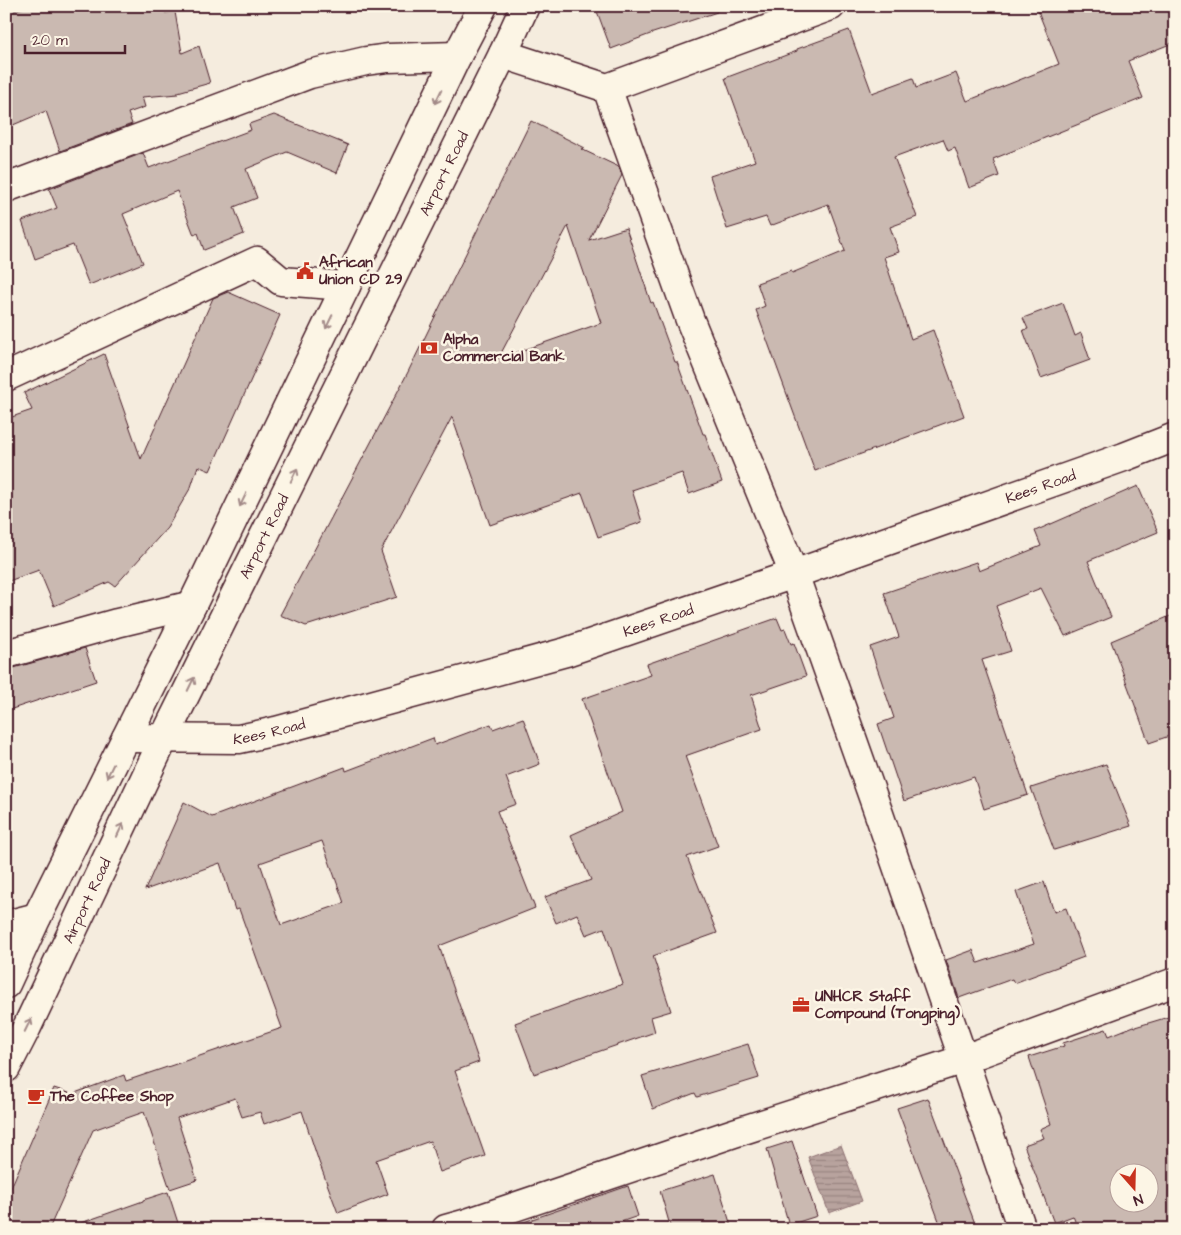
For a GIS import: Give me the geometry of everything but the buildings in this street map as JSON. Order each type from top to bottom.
[{"type":"street","points":[[6,984],[37,917],[192,605],[483,6]]},
{"type":"street","name":"Airport Road","points":[[6,1068],[164,738],[525,6]]},
{"type":"street","points":[[503,54],[607,88],[831,6]]},
{"type":"street","points":[[6,188],[310,74],[388,58],[458,56]]},
{"type":"street","points":[[607,88],[690,320],[794,574],[1022,1229]]},
{"type":"street","points":[[6,377],[257,261],[281,281],[346,286]]},
{"type":"street","name":"Kees Road","points":[[126,738],[239,739],[276,731],[566,652],[794,574],[1124,457],[1175,437]]},
{"type":"street","points":[[6,654],[117,623],[192,605]]},
{"type":"street","points":[[6,925],[37,917]]},
{"type":"street","points":[[458,1227],[964,1059],[1175,982]]},
{"type":"shaded area","points":[[841,1145],[862,1201],[829,1213],[808,1157]]},
{"type":"place","name":"African Union CD 29","points":[[305,271]]},
{"type":"place","name":"Alpha Commercial Bank","points":[[429,348]]},
{"type":"place","name":"UNHCR Staff Compound (Tongping)","points":[[801,1005]]},
{"type":"place","name":"The Coffee Shop","points":[[36,1096]]}]
